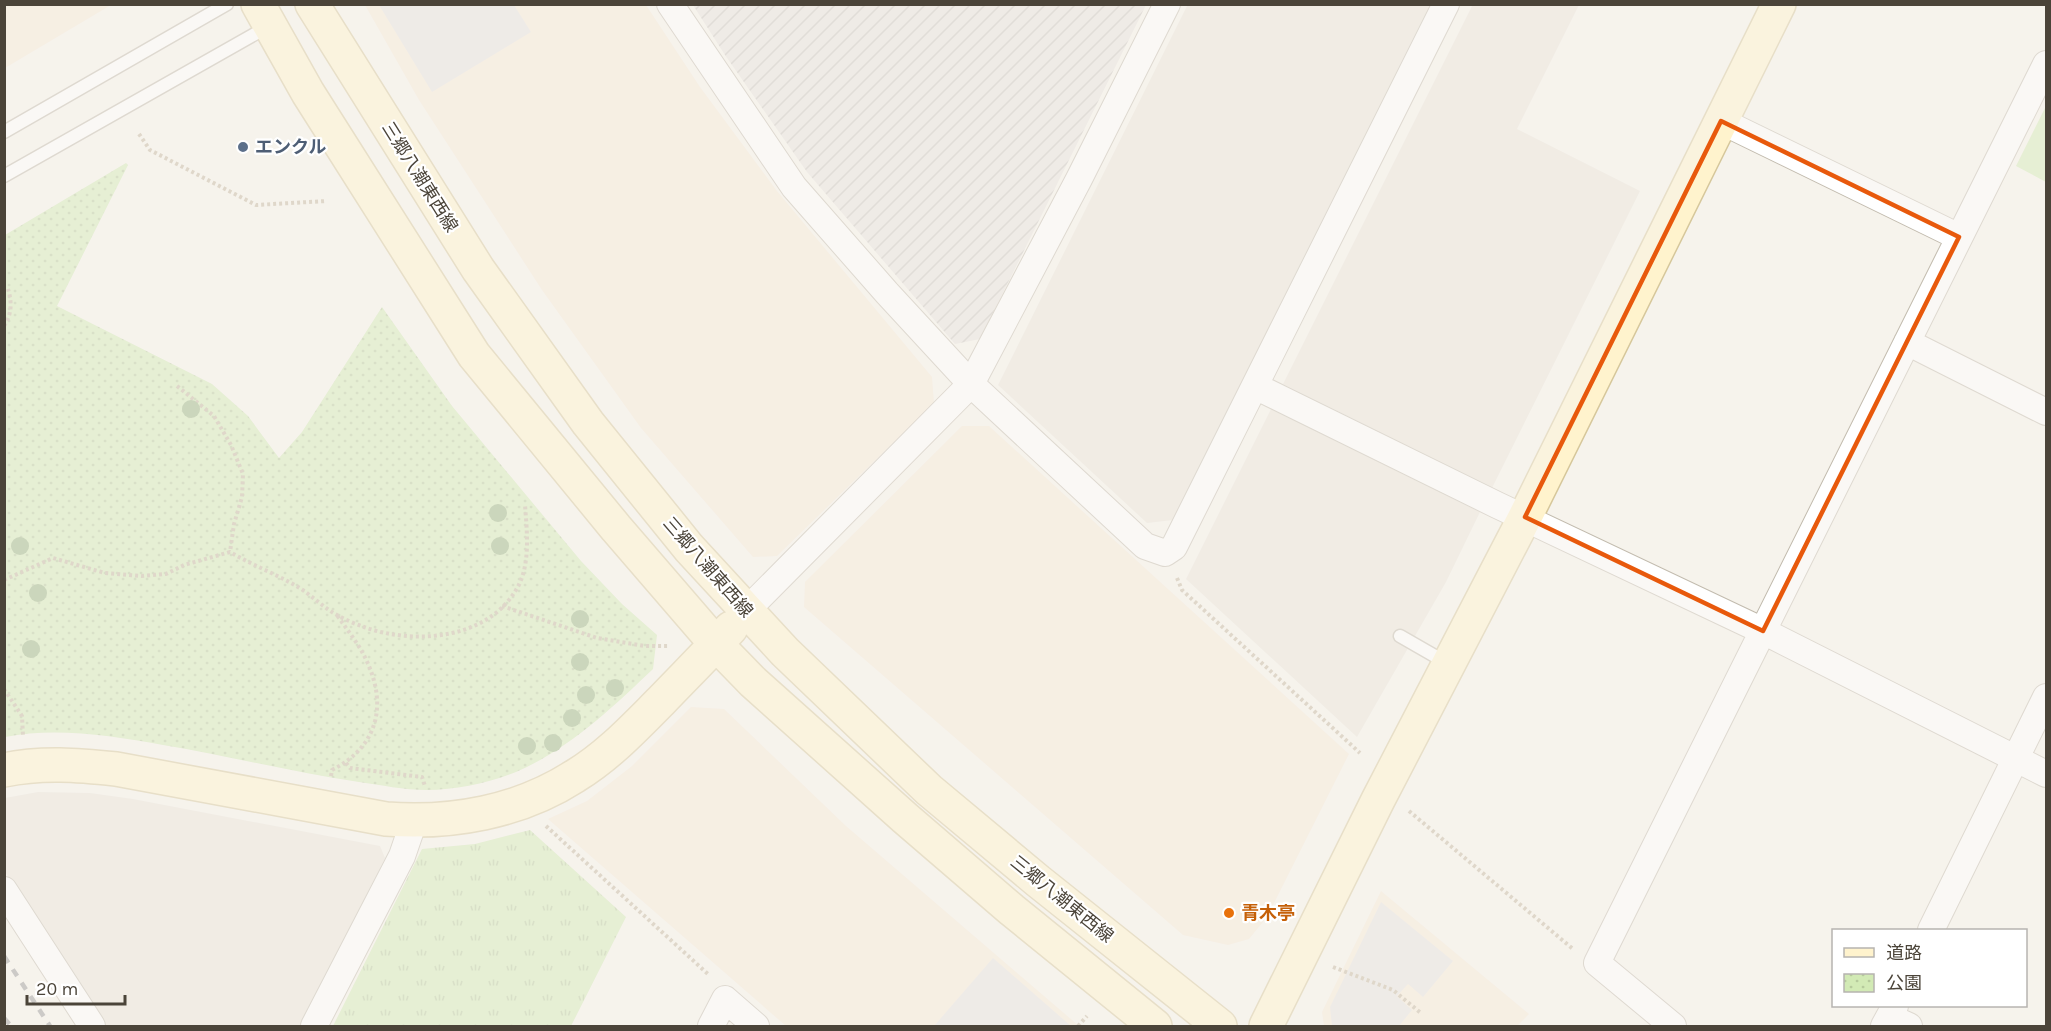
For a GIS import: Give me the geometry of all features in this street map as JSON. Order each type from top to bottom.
[{"type":"street","points":[[306,4],[264,15],[308,93],[474,355],[616,528],[716,644],[753,682],[904,818],[1012,910],[1155,1026]]},
{"type":"street","name":"三郷八潮東西線","points":[[312,4],[478,269],[588,423],[690,548],[785,652],[929,790],[1038,881],[1220,1026]]},
{"type":"street","points":[[670,4],[696,46],[795,187],[887,293],[971,384],[1145,546],[1165,553],[1174,547],[1446,4]]},
{"type":"street","points":[[4,770],[29,765],[79,765],[116,769],[386,819],[414,821],[484,814],[523,802],[575,777],[620,742],[971,384],[1079,179],[1167,4]]},
{"type":"street","points":[[1266,1026],[1378,800],[1525,517],[1779,4]]},
{"type":"street","points":[[1673,1026],[1597,963],[2046,64]]},
{"type":"street","points":[[1721,121],[1959,237]]},
{"type":"street","points":[[1907,342],[2046,412]]},
{"type":"street","points":[[1255,386],[1497,505],[1762,631],[2046,774]]},
{"type":"street","points":[[1931,929],[2046,697]]},
{"type":"street","points":[[314,1026],[402,856],[414,821]]},
{"type":"street","points":[[4,890],[92,1026]]},
{"type":"street","points":[[711,1026],[725,999],[756,1026]]},
{"type":"lane","points":[[4,132],[227,4]]},
{"type":"lane","points":[[4,176],[264,15]]},
{"type":"lane","points":[[1400,636],[1448,664]]},
{"type":"path","points":[[139,134],[150,150],[256,205],[327,201]]},
{"type":"path","points":[[4,326],[12,303],[8,290]]},
{"type":"path","points":[[177,386],[214,416],[231,445],[243,474],[242,497],[234,524],[230,552]]},
{"type":"path","points":[[4,580],[53,558],[105,573],[142,576],[166,574],[193,562],[230,552],[251,565],[299,588],[336,615],[365,628],[395,634],[430,637],[462,632],[480,625],[516,590],[523,568],[527,538],[525,505]]},
{"type":"path","points":[[1165,553],[1182,590],[1360,753]]},
{"type":"path","points":[[502,606],[597,638],[644,646],[671,646]]},
{"type":"path","points":[[328,783],[332,770],[346,763],[367,741],[377,719],[377,691],[373,676],[361,651],[336,615]]},
{"type":"path","points":[[4,689],[22,716],[24,742]]},
{"type":"path","points":[[346,763],[350,768],[422,777],[427,790]]},
{"type":"path","points":[[1406,809],[1577,952],[1597,963]]},
{"type":"path","points":[[541,821],[715,979],[725,999]]},
{"type":"path","points":[[1329,965],[1393,990],[1422,1014]]},
{"type":"path","points":[[1078,1026],[1087,1016]]},
{"type":"highlighted area","points":[[1721,121],[1959,237],[1763,631],[1525,517]]},
{"type":"shaded area","points":[[5,4],[111,4],[111,5],[5,68]]},
{"type":"shaded area","points":[[1188,4],[1430,5],[1173,520],[1147,523],[998,385]]},
{"type":"shaded area","points":[[1473,4],[1579,5],[1517,129],[1640,191],[1492,488],[1283,384]]},
{"type":"shaded area","points":[[365,5],[646,5],[700,87],[777,191],[932,377],[934,403],[777,556],[753,557],[641,428],[542,290],[419,100]]},
{"type":"shaded area","points":[[379,5],[514,5],[531,32],[432,92]]},
{"type":"shaded area","points":[[693,5],[1146,5],[980,339],[955,344],[807,172]]},
{"type":"shaded area","points":[[1271,409],[1480,512],[1446,582],[1357,737],[1186,579]]},
{"type":"shaded area","points":[[962,426],[989,426],[1349,754],[1267,917],[1249,939],[1228,945],[1183,935],[804,607],[805,582]]},
{"type":"shaded area","points":[[691,707],[724,709],[846,826],[1079,1026],[786,1026],[548,819],[587,801],[632,766]]},
{"type":"shaded area","points":[[38,792],[90,793],[133,799],[380,846],[385,858],[301,1026],[104,1026],[5,872],[5,798]]},
{"type":"shaded area","points":[[1381,891],[1529,1014],[1517,1026],[1324,1026],[1322,1012]]},
{"type":"shaded area","points":[[1381,902],[1453,961],[1423,997],[1408,984],[1397,996],[1412,1010],[1399,1026],[1332,1026],[1330,1007]]},
{"type":"shaded area","points":[[993,958],[1071,1026],[934,1026]]},
{"type":"green space","points":[[2046,106],[2046,182],[2016,166]]},
{"type":"green space","points":[[126,163],[128,165],[57,306],[212,384],[248,416],[279,458],[302,432],[382,307],[452,406],[581,561],[622,604],[657,635],[653,669],[606,713],[554,752],[506,776],[484,783],[449,789],[418,790],[384,786],[104,736],[44,733],[5,737],[5,235]]},
{"type":"green space","points":[[530,830],[626,917],[571,1026],[333,1026],[422,849],[475,844]]},
{"type":"railway","points":[[4,956],[50,1026]]},
{"type":"railway","points":[[4,1018],[11,1026]]},
{"type":"place","name":"エンクル","points":[[243,147]]},
{"type":"place","name":"青木亭","points":[[1229,913]]}]
